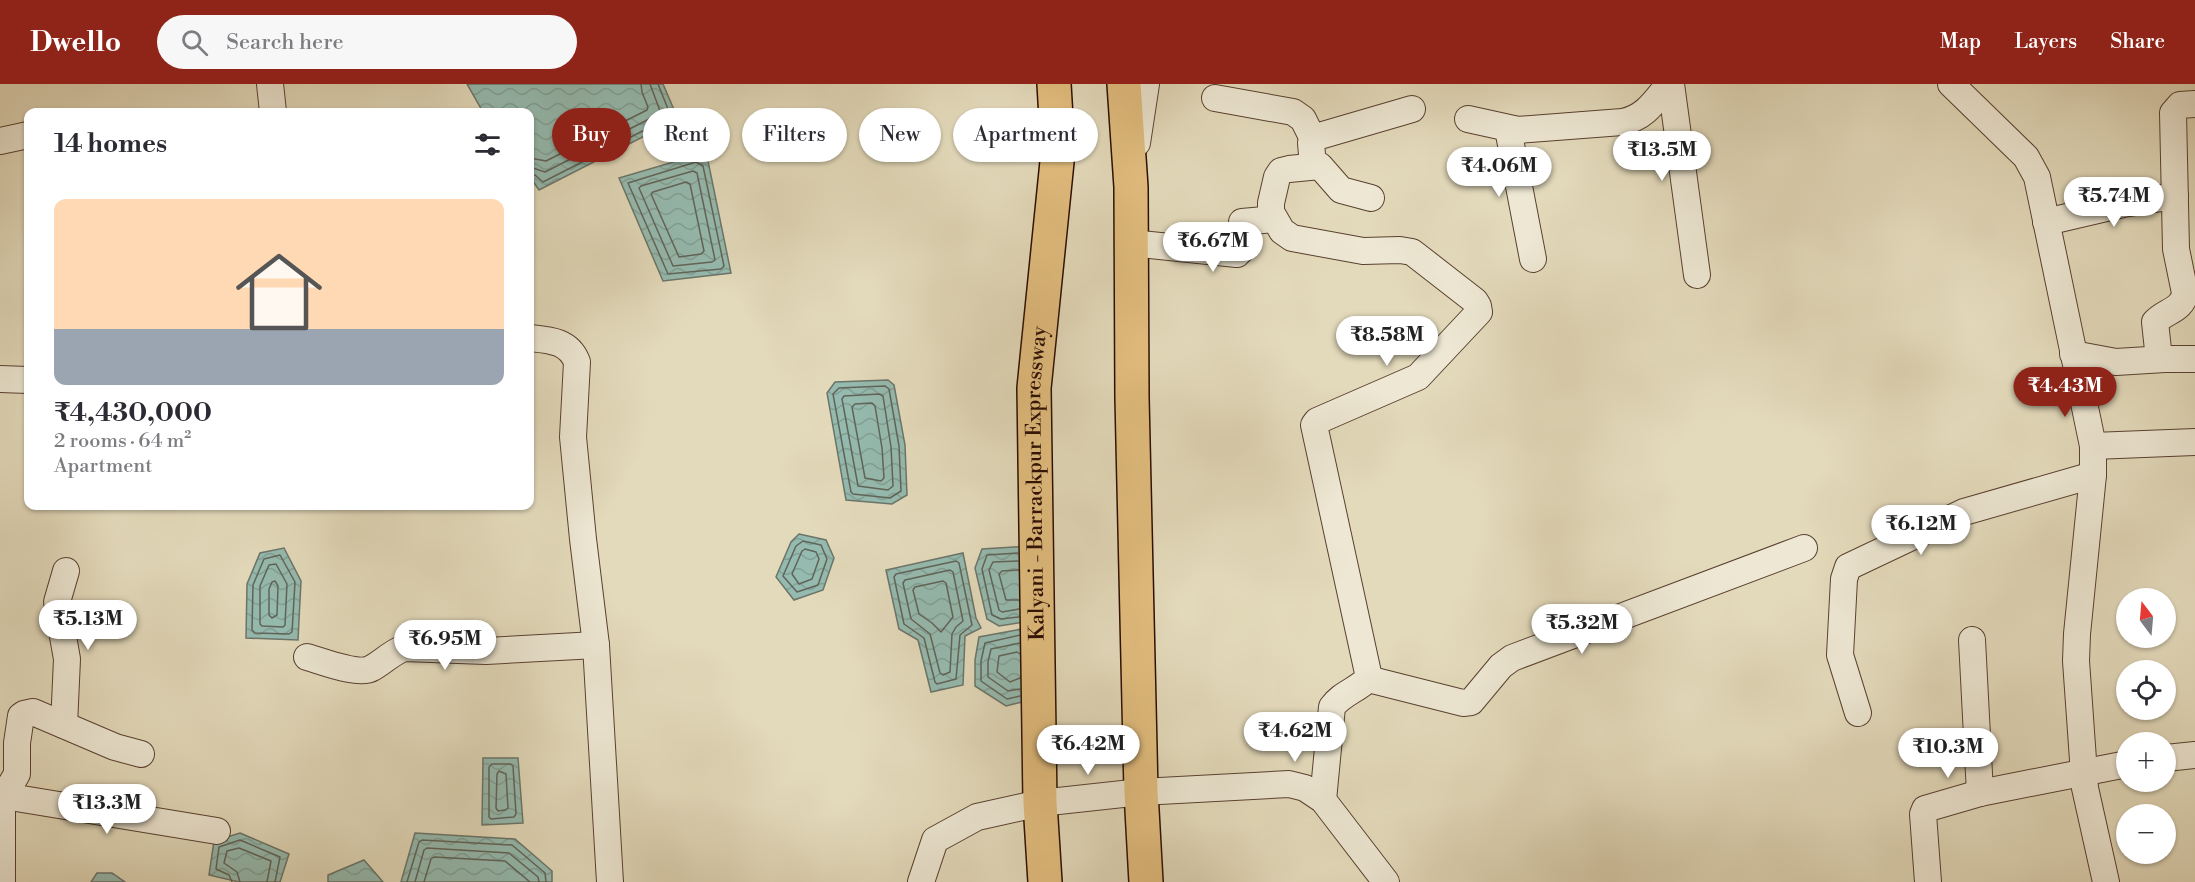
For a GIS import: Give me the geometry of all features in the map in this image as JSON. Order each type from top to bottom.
[{"type":"highway","name":"Kalyani - Barrackpur Expressway","points":[[1054,84],[1055,108]]},
{"type":"highway","points":[[1124,84],[1131,187],[1132,398],[1141,792],[1146,882]]},
{"type":"highway","name":"Kalyani - Barrackpur Expressway","points":[[1045,882],[1040,803],[1034,388],[1057,162]]},
{"type":"street","points":[[270,84],[273,108]]},
{"type":"street","points":[[1039,84],[1046,108]]},
{"type":"street","points":[[1131,187],[1146,84]]},
{"type":"street","points":[[1468,119],[1508,129],[1526,130],[1632,120],[1647,111],[1670,84]]},
{"type":"street","points":[[1670,84],[1697,275]]},
{"type":"street","points":[[1951,84],[2026,157],[2037,177],[2093,446],[2093,475],[2076,661],[2085,789],[2106,882]]},
{"type":"street","points":[[1215,98],[1293,112],[1304,119],[1313,139],[1313,166]]},
{"type":"street","points":[[2159,359],[2155,322],[2180,306],[2185,293],[2176,249],[2173,113],[2180,105],[2195,104]]},
{"type":"street","points":[[1313,139],[1412,109]]},
{"type":"street","points":[[1508,129],[1533,259]]},
{"type":"street","points":[[0,141],[24,136]]},
{"type":"street","points":[[1368,679],[1314,425],[1317,421],[1418,377],[1479,312],[1475,301],[1412,252],[1363,250],[1292,238],[1282,231],[1274,219],[1270,202],[1281,171],[1313,166],[1323,169],[1346,192],[1371,198]]},
{"type":"street","points":[[2046,222],[2123,204],[2175,196]]},
{"type":"street","points":[[1131,243],[1237,254],[1240,250],[1242,222],[1274,219]]},
{"type":"street","points":[[534,338],[562,345],[573,352],[577,362],[574,448],[596,645],[610,882]]},
{"type":"street","points":[[2073,354],[2116,362],[2195,359]]},
{"type":"street","points":[[0,379],[24,380]]},
{"type":"street","points":[[2093,446],[2195,442]]},
{"type":"street","points":[[1858,713],[1840,655],[1844,579],[1848,567],[1964,512],[2093,475]]},
{"type":"street","points":[[1323,800],[1332,707],[1336,701],[1368,679],[1471,702],[1501,666],[1512,658],[1804,548]]},
{"type":"street","points":[[64,725],[67,659],[57,602],[66,571]]},
{"type":"street","points":[[1972,640],[1980,793]]},
{"type":"street","points":[[307,657],[362,672],[371,669],[392,653],[404,648],[486,651],[596,645]]},
{"type":"street","points":[[2,882],[4,796],[17,774],[17,743],[21,716],[33,712],[116,747],[141,754]]},
{"type":"street","points":[[2176,757],[2195,755]]},
{"type":"street","points":[[1928,882],[1923,814],[1925,809],[1980,793],[2116,766]]},
{"type":"street","points":[[921,882],[935,840],[977,817],[1040,803],[1141,792],[1288,784],[1305,788],[1323,800],[1386,882]]},
{"type":"street","points":[[4,796],[217,831]]},
{"type":"water","points":[[467,84],[663,84],[673,108],[643,108],[643,137],[631,143],[631,108],[552,108],[552,162],[594,162],[539,190],[534,183],[534,108],[481,108]]},
{"type":"water","points":[[673,162],[708,162],[731,273],[663,281],[619,178]]},
{"type":"water","points":[[888,380],[894,385],[905,445],[907,495],[892,504],[846,500],[827,393],[835,382]]},
{"type":"water","points":[[799,534],[826,540],[834,558],[823,590],[794,600],[776,577],[791,542]]},
{"type":"water","points":[[1032,546],[1050,618],[999,626],[987,619],[975,568],[982,549]]},
{"type":"water","points":[[284,548],[301,581],[298,640],[246,638],[247,584],[260,553]]},
{"type":"water","points":[[963,553],[976,618],[981,628],[965,636],[963,685],[931,692],[918,640],[899,629],[886,570]]},
{"type":"water","points":[[1027,628],[1035,699],[1006,706],[975,686],[975,660],[979,637]]},
{"type":"water","points":[[483,758],[518,758],[523,823],[482,825]]},
{"type":"water","points":[[240,833],[289,854],[280,882],[239,882],[209,875],[214,841]]},
{"type":"water","points":[[415,833],[515,839],[552,871],[552,882],[401,882]]},
{"type":"water","points":[[364,860],[383,882],[328,882],[328,875]]},
{"type":"water","points":[[97,873],[112,873],[125,882],[91,882]]}]
